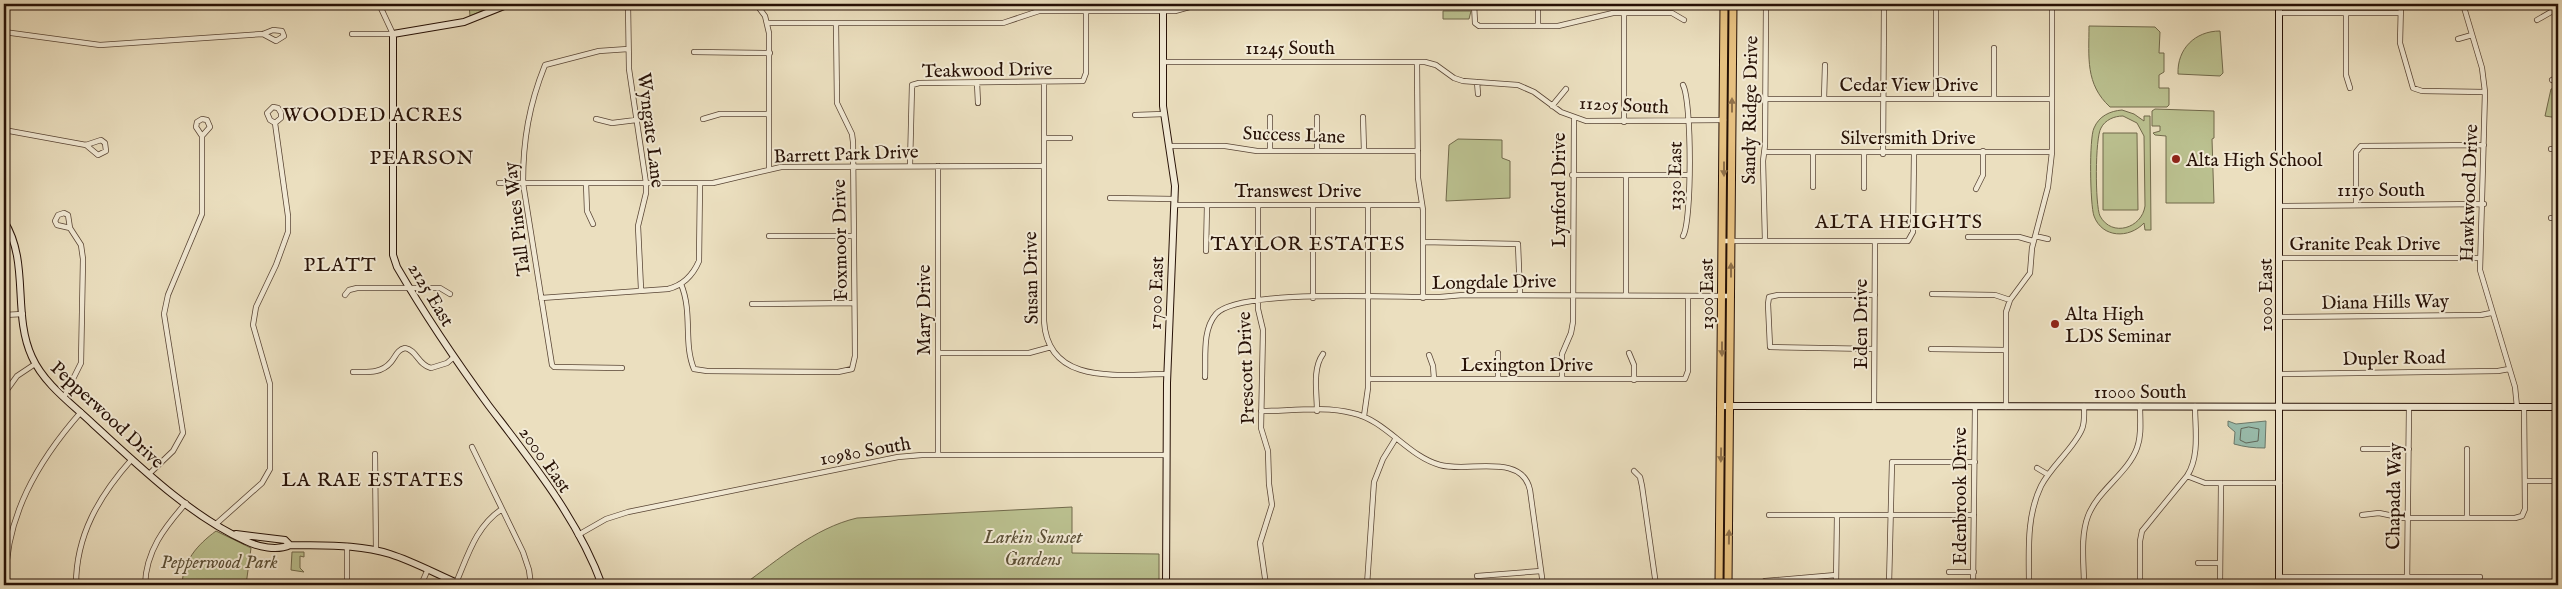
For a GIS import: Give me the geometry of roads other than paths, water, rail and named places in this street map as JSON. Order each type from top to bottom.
[{"type":"main road","name":"1300 East","points":[[1719,585],[1724,4]]},
{"type":"main road","name":"1300 East","points":[[1728,585],[1733,4]]},
{"type":"street","points":[[379,4],[392,34]]},
{"type":"street","points":[[352,34],[392,34],[464,22],[509,4]]},
{"type":"street","name":"Wyngate Lane","points":[[628,4],[629,69],[646,183],[646,192],[638,226],[641,290]]},
{"type":"street","points":[[756,4],[768,23],[770,53],[769,169]]},
{"type":"street","name":"1700 East","points":[[1163,4],[1164,114],[1174,173],[1175,202],[1167,374],[1166,585]]},
{"type":"street","points":[[768,23],[1003,24],[1039,11],[1163,11],[1180,10],[1200,4]]},
{"type":"street","points":[[1474,4],[1475,25],[1558,26],[1605,14],[1624,13],[1672,13],[1684,20]]},
{"type":"street","points":[[1538,4],[1538,26]]},
{"type":"street","name":"Sandy Ridge Drive","points":[[1765,241],[1766,4],[1821,4]]},
{"type":"street","points":[[1883,154],[1884,4]]},
{"type":"street","points":[[1936,4],[1936,99]]},
{"type":"street","points":[[2006,406],[2006,312],[2010,300],[2030,273],[2034,238],[2048,187],[2052,152],[2052,4]]},
{"type":"street","name":"1000 East","points":[[2279,4],[2279,585]]},
{"type":"street","points":[[2401,4],[2401,51],[2412,86],[2417,91],[2485,92]]},
{"type":"street","name":"Hawkwood Drive","points":[[2462,4],[2482,68],[2485,92],[2484,204],[2480,225],[2481,278],[2515,387],[2517,407]]},
{"type":"street","points":[[2537,20],[2558,8]]},
{"type":"street","name":"Teakwood Drive","points":[[910,166],[912,85],[919,83],[1044,83],[1083,81],[1086,73],[1086,11]]},
{"type":"street","points":[[1624,13],[1624,122]]},
{"type":"street","points":[[2279,13],[2400,13]]},
{"type":"street","points":[[2346,13],[2346,75],[2350,88]]},
{"type":"street","name":"Foxmoor Drive","points":[[681,284],[689,310],[691,355],[694,369],[707,372],[838,372],[852,370],[855,356],[852,134],[840,111],[836,95],[836,23]]},
{"type":"street","points":[[4,32],[100,45],[263,34]]},
{"type":"street","name":"2125 East","points":[[392,34],[393,247],[395,261],[454,357]]},
{"type":"street","points":[[2458,39],[2472,35]]},
{"type":"street","points":[[1994,48],[1994,99]]},
{"type":"street","name":"Tall Pines Way","points":[[622,368],[554,367],[550,360],[523,183],[526,126],[531,101],[545,65],[599,51],[628,49]]},
{"type":"street","points":[[694,52],[770,53]]},
{"type":"street","name":"11245 South","points":[[1163,62],[1417,62]]},
{"type":"street","points":[[1417,62],[1423,298]]},
{"type":"street","name":"11205 South","points":[[1417,62],[1436,65],[1459,80],[1518,85],[1534,92],[1552,106],[1574,118],[1624,122],[1724,120]]},
{"type":"street","points":[[1824,99],[1825,65]]},
{"type":"street","points":[[2552,80],[2558,77]]},
{"type":"street","points":[[1478,82],[1478,94]]},
{"type":"street","points":[[977,83],[978,103]]},
{"type":"street","name":"Susan Drive","points":[[1044,83],[1044,321],[1051,347],[1066,363],[1082,372],[1102,374],[1167,374]]},
{"type":"street","name":"1330 East","points":[[1683,85],[1688,101],[1689,122],[1688,222],[1683,236]]},
{"type":"street","points":[[1552,106],[1566,90]]},
{"type":"street","name":"Cedar View Drive","points":[[1766,99],[2052,99]]},
{"type":"street","points":[[703,119],[720,114],[769,114]]},
{"type":"street","points":[[1135,115],[1164,114]]},
{"type":"street","points":[[1270,117],[1270,151]]},
{"type":"street","points":[[1316,117],[1316,151]]},
{"type":"street","points":[[1363,117],[1364,151]]},
{"type":"street","name":"Lynford Drive","points":[[1562,380],[1562,354],[1572,328],[1574,118]]},
{"type":"street","points":[[596,119],[612,123],[636,120]]},
{"type":"street","points":[[216,524],[262,483],[270,469],[270,384],[253,325],[256,307],[276,265],[288,232],[288,216],[275,123]]},
{"type":"street","points":[[4,130],[86,145]]},
{"type":"street","points":[[149,474],[173,451],[183,433],[164,314],[168,295],[202,214],[202,136]]},
{"type":"street","points":[[1044,138],[1070,138]]},
{"type":"street","points":[[2356,204],[2358,148],[2363,145],[2484,145]]},
{"type":"street","name":"Success Lane","points":[[1170,146],[1225,146],[1270,151],[1418,151]]},
{"type":"street","points":[[2552,149],[2558,149]]},
{"type":"street","name":"Silversmith Drive","points":[[1765,152],[1864,154],[1914,154],[1939,151],[2052,152]]},
{"type":"street","points":[[1976,189],[1983,175],[1983,151]]},
{"type":"street","points":[[1813,152],[1813,187]]},
{"type":"street","points":[[1864,154],[1864,188]]},
{"type":"street","points":[[1723,241],[1908,241],[1912,236],[1914,154]]},
{"type":"street","name":"Barrett Park Drive","points":[[499,183],[700,183],[727,182],[769,169],[853,166],[1044,166]]},
{"type":"street","name":"Mary Drive","points":[[938,166],[938,455]]},
{"type":"street","points":[[1572,175],[1689,175]]},
{"type":"street","points":[[1626,175],[1626,296]]},
{"type":"street","points":[[586,183],[587,211],[593,224]]},
{"type":"street","points":[[540,298],[668,289],[681,284],[696,270],[699,261],[700,183]]},
{"type":"street","points":[[1110,198],[1175,202]]},
{"type":"street","name":"Transwest Drive","points":[[1175,202],[1207,205],[1422,205]]},
{"type":"street","name":"11150 South","points":[[2280,206],[2484,204]]},
{"type":"street","points":[[1206,251],[1207,205]]},
{"type":"street","name":"Prescott Drive","points":[[1258,205],[1258,300],[1263,330],[1262,434],[1268,451],[1272,505],[1260,543],[1266,585]]},
{"type":"street","points":[[1313,205],[1313,298]]},
{"type":"street","points":[[1364,416],[1368,379],[1368,205]]},
{"type":"street","points":[[2550,218],[2558,218]]},
{"type":"street","name":"Pepperwood Drive","points":[[4,221],[15,244],[28,349],[35,364],[64,397],[149,474],[216,524],[234,533],[285,540],[290,545],[347,546],[376,550],[428,569],[459,584]]},
{"type":"street","points":[[64,397],[82,364],[83,259],[79,240],[70,228]]},
{"type":"street","points":[[769,236],[854,236]]},
{"type":"street","points":[[1968,237],[2048,238]]},
{"type":"street","name":"Eden Drive","points":[[1874,407],[1876,241]]},
{"type":"street","points":[[1423,242],[1518,244],[1520,296]]},
{"type":"street","name":"Granite Peak Drive","points":[[2280,258],[2480,258]]},
{"type":"street","points":[[345,295],[349,290],[357,288],[440,288],[450,294]]},
{"type":"street","points":[[1932,294],[1989,294],[2010,300]]},
{"type":"street","name":"Longdale Drive","points":[[1205,377],[1206,336],[1212,320],[1230,305],[1258,300],[1573,295],[1731,296]]},
{"type":"street","points":[[1874,295],[1769,297],[1770,347],[1874,349]]},
{"type":"street","name":"Lexington Drive","points":[[1368,379],[1634,380],[1687,378],[1688,296]]},
{"type":"street","points":[[752,304],[854,303]]},
{"type":"street","name":"Diana Hills Way","points":[[2280,317],[2481,315],[2491,313]]},
{"type":"street","points":[[4,315],[23,314]]},
{"type":"street","points":[[938,353],[1029,353],[1051,347]]},
{"type":"street","points":[[353,372],[375,372],[383,369],[398,351],[405,348],[412,350],[424,366],[431,368],[454,357]]},
{"type":"street","points":[[1931,349],[2006,350]]},
{"type":"street","points":[[1498,353],[1498,379]]},
{"type":"street","points":[[1629,353],[1634,365],[1634,380]]},
{"type":"street","points":[[1317,411],[1317,369],[1318,360],[1323,354]]},
{"type":"street","points":[[1429,355],[1433,366],[1434,379]]},
{"type":"street","name":"2000 East","points":[[454,357],[520,447],[578,535],[602,585]]},
{"type":"street","points":[[4,394],[17,376],[35,364]]},
{"type":"street","name":"Dupler Road","points":[[2280,374],[2498,371],[2509,369]]},
{"type":"street","name":"11000 South","points":[[1722,406],[2558,407]]},
{"type":"street","points":[[2029,585],[2029,536],[2032,510],[2047,474],[2080,434],[2084,424],[2084,406]]},
{"type":"street","points":[[2084,585],[2084,536],[2088,517],[2097,500],[2134,454],[2140,435],[2140,406]]},
{"type":"street","points":[[2140,585],[2140,541],[2142,531],[2187,476],[2195,454],[2195,406]]},
{"type":"street","name":"Edenbrook Drive","points":[[1974,585],[1975,407]]},
{"type":"street","name":"Chapada Way","points":[[2407,585],[2409,407]]},
{"type":"street","points":[[2362,515],[2379,513],[2409,518],[2515,518],[2522,516],[2525,509],[2524,407]]},
{"type":"street","points":[[1261,411],[1341,411],[1364,416],[1424,458],[1440,465],[1506,467],[1521,472],[1526,477],[1530,490],[1543,585]]},
{"type":"street","points":[[6,585],[12,535],[25,495],[50,448],[81,412]]},
{"type":"street","points":[[1367,585],[1374,482],[1383,458],[1396,438]]},
{"type":"street","points":[[472,447],[527,562],[531,585]]},
{"type":"street","points":[[2364,449],[2409,449]]},
{"type":"street","points":[[2467,449],[2467,518]]},
{"type":"street","points":[[375,454],[376,550]]},
{"type":"street","name":"10980 South","points":[[578,535],[606,520],[628,512],[898,457],[938,455],[1166,455]]},
{"type":"street","points":[[76,585],[77,562],[86,527],[103,494],[132,459]]},
{"type":"street","points":[[1889,585],[1892,462],[1975,462]]},
{"type":"street","points":[[2037,468],[2047,474]]},
{"type":"street","points":[[1634,471],[1640,478],[1642,486],[1656,585]]},
{"type":"street","points":[[2187,476],[2200,483],[2280,483]]},
{"type":"street","points":[[2525,481],[2558,481]]},
{"type":"street","points":[[2220,484],[2220,585]]},
{"type":"street","points":[[145,585],[148,562],[159,535],[186,503]]},
{"type":"street","points":[[459,584],[480,529],[489,517],[502,509]]},
{"type":"street","points":[[1768,515],[1974,515]]},
{"type":"street","points":[[1836,585],[1837,515]]},
{"type":"street","points":[[347,546],[347,585]]},
{"type":"street","points":[[2198,563],[2220,563]]},
{"type":"street","points":[[421,585],[428,569]]},
{"type":"street","points":[[1477,576],[1541,571]]},
{"type":"street","points":[[1949,572],[1974,572]]},
{"type":"street","points":[[1765,581],[1836,575]]},
{"type":"street","points":[[2279,577],[2480,577]]},
{"type":"water","points":[[2228,421],[2236,424],[2266,421],[2265,448],[2234,444],[2235,432],[2228,426]]},
{"type":"waterway","points":[[70,4],[79,7],[85,4]]},
{"type":"waterway","points":[[113,4],[120,4]]},
{"type":"waterway","points":[[217,4],[223,4]]},
{"type":"place","name":"Alta High School","points":[[2176,159]]},
{"type":"place","name":"Alta High LDS Seminar","points":[[2055,324]]},
{"type":"district","name":"WOODED ACRES","points":[[373,114]]},
{"type":"district","name":"PEARSON","points":[[422,157]]},
{"type":"district","name":"ALTA HEIGHTS","points":[[1899,221]]},
{"type":"district","name":"TAYLOR ESTATES","points":[[1308,243]]},
{"type":"district","name":"PLATT","points":[[340,264]]},
{"type":"district","name":"LA RAE ESTATES","points":[[373,479]]},
{"type":"park label","name":"Larkin Sunset Gardens","points":[[1033,547]]},
{"type":"park label","name":"Pepperwood Park","points":[[219,561]]}]
